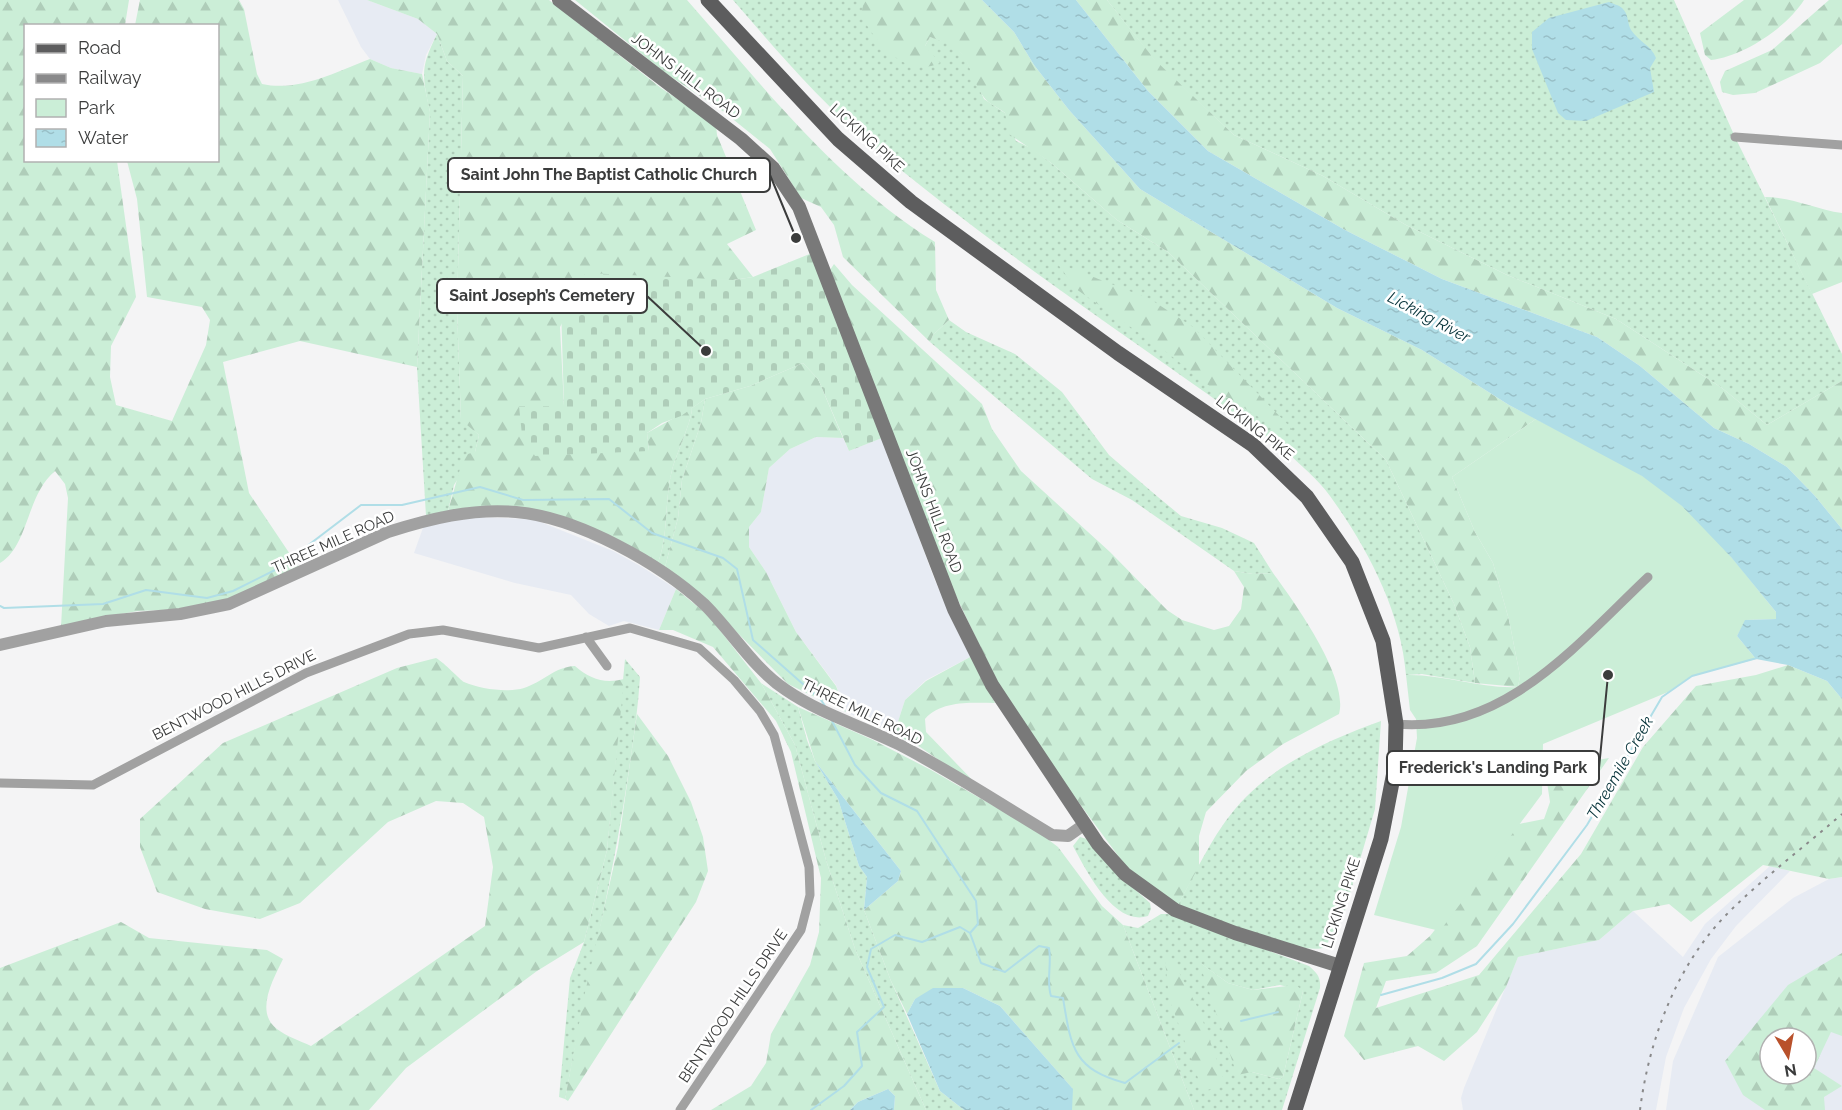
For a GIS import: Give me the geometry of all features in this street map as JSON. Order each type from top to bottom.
[{"type":"main road","name":"JOHNS HILL ROAD","points":[[559,0],[734,132],[773,168],[787,188],[799,207],[954,609],[992,685],[1098,844],[1125,874],[1175,910],[1235,933],[1340,966]]},
{"type":"main road","name":"LICKING PIKE","points":[[708,0],[838,139],[911,202],[1118,353],[1253,445],[1307,497],[1338,539],[1366,595],[1383,641],[1396,724],[1395,767],[1381,839],[1295,1110]]},
{"type":"street","points":[[1735,136],[1842,145]]},
{"type":"street","name":"THREE MILE ROAD","points":[[0,645],[106,621],[180,614],[220,607],[239,602],[362,543],[413,524],[469,513],[515,512],[556,520],[586,532],[660,572],[699,600],[720,620],[765,672],[785,690],[901,746],[1052,835],[1068,836],[1086,824]]},
{"type":"street","points":[[1396,724],[1422,726],[1454,721],[1508,697],[1555,667],[1587,639],[1648,577]]},
{"type":"street","name":"BENTWOOD HILLS DRIVE","points":[[0,783],[93,785],[306,673],[409,634],[443,630],[539,648],[630,627],[699,648],[719,664],[753,702],[774,735],[809,867],[810,895],[801,930],[680,1110]]},
{"type":"street","points":[[586,637],[607,666]]},
{"type":"shaded area","points":[[338,0],[367,0],[418,19],[437,34],[426,55],[422,74],[391,68],[370,59],[361,47]]},
{"type":"shaded area","points":[[816,437],[843,438],[849,451],[882,438],[935,581],[972,656],[926,680],[905,700],[894,734],[846,712],[836,685],[796,632],[766,572],[749,547],[749,527],[761,512],[769,468],[790,449]]},
{"type":"shaded area","points":[[473,517],[533,519],[613,551],[642,567],[676,589],[659,630],[624,621],[609,626],[589,614],[571,595],[515,583],[414,553],[424,525]]},
{"type":"shaded area","points":[[1770,866],[1790,871],[1736,926],[1711,959],[1684,1008],[1666,1057],[1656,1110],[1463,1110],[1461,1098],[1464,1088],[1518,957],[1599,940],[1633,911],[1683,957],[1705,924]]},
{"type":"shaded area","points":[[1842,877],[1842,1110],[1666,1110],[1673,1061],[1718,957],[1793,898],[1829,879]]},
{"type":"green space","points":[[0,0],[129,0],[125,24],[24,24],[24,162],[117,162],[136,297],[111,346],[110,377],[116,405],[172,421],[206,345],[210,320],[202,307],[147,297],[137,199],[127,162],[219,162],[219,24],[135,24],[140,0],[239,0],[244,9],[257,74],[262,84],[276,86],[303,83],[331,75],[370,59],[391,68],[422,74],[430,112],[417,367],[300,341],[223,362],[249,493],[300,569],[234,599],[185,609],[138,611],[61,627],[68,498],[65,484],[55,471],[38,493],[17,545],[0,563]]},
{"type":"green space","points":[[367,0],[549,0],[661,88],[716,125],[717,135],[756,230],[727,244],[753,277],[733,280],[578,279],[577,294],[560,327],[564,406],[519,406],[649,451],[647,433],[692,408],[672,470],[664,540],[658,563],[575,521],[448,511],[464,455],[475,452],[479,435],[461,420],[457,308],[463,76],[447,61],[437,34],[418,19]]},
{"type":"green space","points":[[575,0],[687,0],[802,130],[833,161],[899,218],[935,242],[936,290],[949,320],[933,335],[930,342],[843,257],[834,225],[821,207],[801,198],[770,149],[724,112],[664,72]]},
{"type":"green space","points":[[733,0],[864,0],[925,46],[930,37],[953,44],[965,57],[984,99],[1005,113],[1016,141],[1031,148],[1050,162],[1117,220],[1168,252],[1386,460],[1454,604],[1470,647],[1475,683],[1422,674],[1406,675],[1403,651],[1390,604],[1369,558],[1357,536],[1325,490],[1285,450],[1023,263],[921,186],[834,111],[782,57]]},
{"type":"green space","points":[[864,0],[982,0],[1014,32],[1034,65],[1069,110],[1140,189],[1337,308],[1422,350],[1509,405],[1536,419],[1452,477],[1475,532],[1493,563],[1509,620],[1520,676],[1518,687],[1475,683],[1470,647],[1454,604],[1386,460],[1168,252],[1117,220],[1050,162],[1009,134],[1005,113],[985,99],[961,53],[944,42],[930,37],[925,46],[940,63],[927,67],[915,66],[893,56],[875,37],[861,16]]},
{"type":"green space","points":[[1076,0],[1107,0],[1155,60],[1234,135],[1323,176],[1406,225],[1507,275],[1616,319],[1722,388],[1767,425],[1842,381],[1842,529],[1787,467],[1749,444],[1714,428],[1640,366],[1597,337],[1442,279],[1345,230],[1208,151],[1148,91]]},
{"type":"green space","points":[[1107,0],[1674,0],[1735,137],[1842,354],[1842,381],[1767,425],[1722,388],[1616,319],[1507,275],[1406,225],[1323,176],[1234,135],[1156,62]]},
{"type":"green space","points":[[1744,0],[1804,0],[1787,21],[1763,39],[1737,53],[1711,60],[1705,55],[1700,33]]},
{"type":"green space","points":[[1829,0],[1842,0],[1842,44],[1820,63],[1755,93],[1733,95],[1722,92],[1720,82],[1725,71],[1772,50]]},
{"type":"green space","points":[[437,34],[447,61],[463,76],[457,308],[461,419],[479,435],[475,452],[454,485],[448,511],[426,516],[417,367],[430,112],[424,72]]},
{"type":"green space","points":[[1765,197],[1785,199],[1842,213],[1842,282],[1812,294]]},
{"type":"green space","points":[[812,253],[882,438],[849,451],[818,379],[803,363],[750,386],[705,399],[681,416],[662,423],[647,433],[649,451],[535,456],[522,435],[519,406],[564,406],[561,306],[577,294],[578,279],[587,273],[733,280],[753,277]]},
{"type":"green space","points":[[1057,263],[1150,299],[1193,327],[1293,430],[1275,427],[1212,388],[1165,351],[1076,289]]},
{"type":"green space","points":[[834,264],[852,285],[982,404],[992,429],[1021,471],[1110,552],[1167,610],[1182,620],[1214,630],[1229,626],[1241,609],[1244,587],[1234,571],[1253,574],[1273,573],[1318,641],[1336,681],[1340,699],[1339,714],[1283,744],[1246,771],[1206,812],[1199,836],[1199,866],[1178,905],[1154,890],[1125,865],[1068,788],[995,679],[951,585],[830,270]]},
{"type":"green space","points":[[949,320],[966,332],[1015,354],[1062,392],[1109,455],[1158,497],[1181,516],[1222,528],[1254,543],[1273,573],[1253,574],[1234,571],[1132,500],[1092,479],[930,342],[933,335]]},
{"type":"green space","points":[[803,363],[818,379],[843,438],[816,437],[790,449],[769,468],[761,512],[749,527],[749,547],[766,572],[796,632],[836,686],[846,712],[788,684],[711,606],[665,567],[678,518],[682,480],[701,423],[705,399],[750,386]]},
{"type":"green space","points":[[705,399],[701,423],[682,480],[678,518],[665,567],[658,563],[664,540],[672,470],[692,408]]},
{"type":"green space","points":[[1536,419],[1589,446],[1661,488],[1698,520],[1731,556],[1776,612],[1776,619],[1746,620],[1737,636],[1756,659],[1692,676],[1668,692],[1543,744],[1542,794],[1440,931],[1374,915],[1401,827],[1417,738],[1416,719],[1410,710],[1406,675],[1420,675],[1490,686],[1518,687],[1520,676],[1509,620],[1493,563],[1475,532],[1452,477]]},
{"type":"green space","points":[[676,589],[708,615],[761,683],[795,745],[826,860],[855,949],[926,1110],[894,1110],[895,1096],[888,1089],[858,1102],[850,1110],[711,1110],[751,1086],[766,1063],[771,1034],[810,965],[819,932],[821,878],[791,752],[776,721],[713,647],[673,630],[659,630]]},
{"type":"green space","points":[[972,656],[995,703],[967,703],[940,708],[925,719],[926,732],[981,789],[920,747],[894,734],[905,700],[926,681]]},
{"type":"green space","points":[[436,658],[464,682],[494,690],[524,688],[561,669],[575,666],[586,674],[604,681],[624,679],[607,850],[584,942],[537,971],[406,1068],[369,1110],[0,1110],[0,968],[121,922],[149,938],[267,950],[283,959],[268,995],[267,1014],[270,1022],[277,1029],[311,1046],[485,926],[493,867],[484,817],[463,803],[436,801],[388,822],[300,903],[260,919],[205,909],[157,892],[140,847],[140,819],[223,743],[397,668]]},
{"type":"green space","points":[[625,659],[640,677],[633,739],[622,817],[565,1099],[559,1097],[570,978],[584,942],[607,850]]},
{"type":"green space","points":[[1788,665],[1827,681],[1842,699],[1842,877],[1829,879],[1763,865],[1691,922],[1669,904],[1633,911],[1599,940],[1518,957],[1506,987],[1477,1032],[1444,1061],[1418,1046],[1364,1060],[1344,1036],[1364,963],[1407,956],[1430,936],[1519,824],[1544,819],[1550,802],[1545,769],[1609,758],[1477,946],[1436,973],[1386,981],[1376,1008],[1479,975],[1581,854],[1643,747],[1696,686],[1756,675]]},
{"type":"green space","points":[[761,683],[798,707],[815,761],[838,799],[859,866],[867,877],[864,910],[891,981],[940,1091],[964,1110],[926,1110],[855,949],[826,860],[795,745]]},
{"type":"green space","points":[[798,707],[873,740],[931,770],[1037,831],[1058,847],[1102,906],[1123,925],[1194,1110],[1072,1110],[1072,1088],[1000,1006],[963,988],[915,999],[907,1014],[891,981],[864,910],[898,881],[901,871],[815,761]]},
{"type":"green space","points":[[637,714],[668,756],[691,802],[703,837],[708,871],[696,902],[568,1101],[565,1099],[584,997],[618,847]]},
{"type":"green space","points":[[1381,721],[1375,809],[1343,917],[1325,947],[1313,949],[1296,947],[1275,941],[1178,905],[1208,848],[1226,821],[1260,784],[1275,772],[1309,752]]},
{"type":"green space","points":[[1080,837],[1087,839],[1121,877],[1150,903],[1151,909],[1148,916],[1136,917],[1124,913],[1103,894],[1093,882],[1073,846]]},
{"type":"green space","points":[[1161,914],[1171,914],[1309,966],[1316,973],[1320,981],[1320,988],[1282,1110],[1194,1110],[1123,925],[1138,928]],"holes":[[[1200,963],[1228,983],[1253,990],[1280,985],[1303,991],[1283,1077],[1279,1079],[1252,1072]]]},
{"type":"green space","points":[[1842,953],[1842,1036],[1831,1032],[1818,1060],[1818,1026],[1758,1026],[1758,1086],[1818,1086],[1818,1071],[1842,1086],[1824,1097],[1825,1110],[1765,1110],[1743,1095],[1725,1061],[1788,985]]},
{"type":"green space","points":[[1165,960],[1174,963],[1199,1010],[1225,1083],[1203,1092],[1169,998]]},
{"type":"green space","points":[[1199,962],[1228,983],[1253,990],[1296,985],[1303,991],[1283,1077],[1279,1079],[1252,1072],[1237,1075]]},
{"type":"water","name":"Licking River","points":[[982,0],[1076,0],[1148,91],[1208,151],[1345,230],[1442,279],[1597,337],[1640,366],[1714,428],[1749,444],[1787,467],[1842,529],[1842,699],[1827,681],[1788,665],[1756,659],[1737,636],[1745,620],[1776,619],[1776,612],[1731,557],[1682,506],[1642,476],[1509,405],[1422,350],[1337,308],[1140,189],[1069,110],[1034,65],[1014,32]]},
{"type":"water","points":[[1609,2],[1624,10],[1631,30],[1656,58],[1650,68],[1654,92],[1586,121],[1566,120],[1558,113],[1532,49],[1532,32],[1549,18]]},
{"type":"water","points":[[815,761],[901,871],[898,881],[864,910],[867,877],[859,866],[838,799]]},
{"type":"water","points":[[933,988],[963,988],[1000,1006],[1073,1089],[1072,1110],[964,1110],[940,1091],[907,1014],[915,999]]},
{"type":"water","points":[[888,1089],[895,1096],[894,1110],[850,1110],[858,1102]]},
{"type":"waterway","name":"Threemile Creek","points":[[0,606],[4,608],[103,604],[146,590],[207,598],[233,591],[277,569],[361,505],[402,505],[480,487],[523,500],[609,499],[652,533],[723,558],[737,569],[753,640],[825,706]]},
{"type":"waterway","name":"Threemile Creek","points":[[1381,995],[1442,978],[1476,964],[1513,924],[1587,825],[1662,697],[1692,676],[1757,658]]},
{"type":"waterway","name":"Threemile Creek","points":[[831,719],[855,765],[881,793],[917,811],[976,901],[978,924],[970,933],[981,963],[1005,972],[1039,946],[1049,948],[1051,996],[1063,998],[1072,1043],[1085,1063],[1094,1071],[1125,1083],[1179,1043]]},
{"type":"waterway","points":[[811,1110],[844,1086],[862,1066],[857,1032],[884,1007],[867,967],[871,949],[895,935],[922,942],[960,927],[970,933]]},
{"type":"waterway","name":"Threemile Creek","points":[[1241,1021],[1278,1012]]},
{"type":"railway","points":[[1640,1110],[1650,1056],[1658,1030],[1668,1004],[1694,955],[1710,933],[1741,900],[1842,814]]},
{"type":"place","name":"Saint John The Baptist Catholic Church","points":[[796,238]]},
{"type":"place","name":"Saint Joseph’s Cemetery","points":[[706,351]]},
{"type":"place","name":"Frederick's Landing Park","points":[[1608,675]]}]
